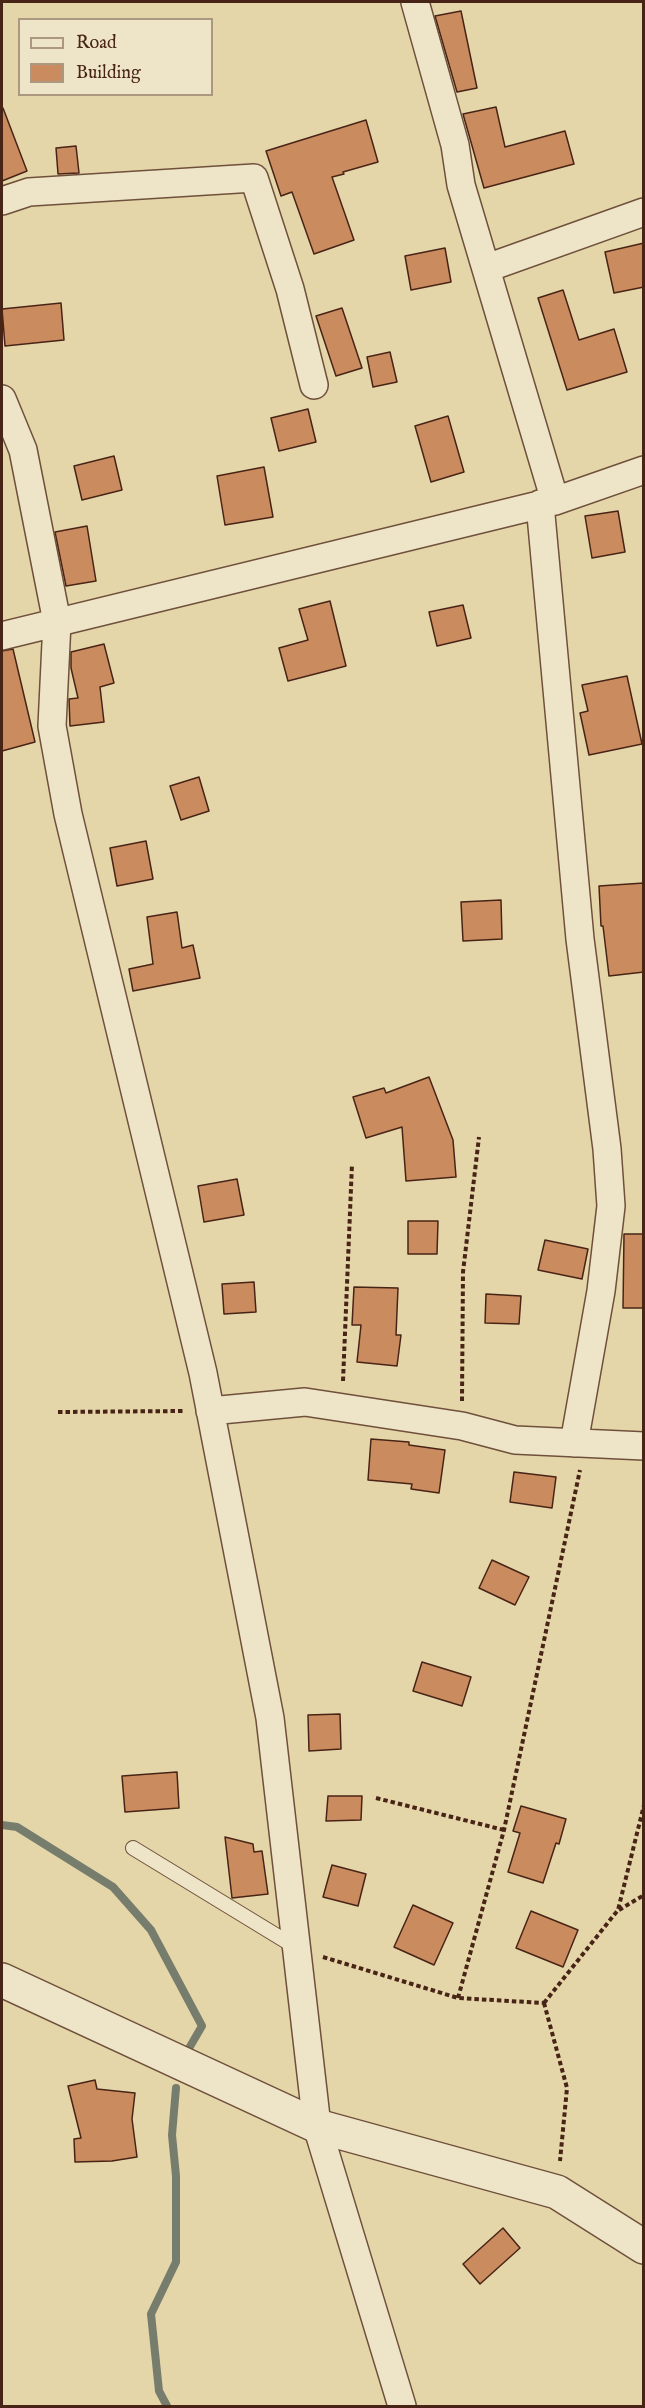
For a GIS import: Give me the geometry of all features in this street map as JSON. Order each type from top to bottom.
[{"type":"street","points":[[415,2],[455,145],[461,185],[487,268],[547,503],[580,939],[608,1149],[611,1206],[580,1443]]},
{"type":"street","points":[[2,201],[29,192],[254,178],[290,289],[314,385]]},
{"type":"street","points":[[487,268],[644,212]]},
{"type":"street","points":[[2,399],[22,450],[57,622],[52,726],[68,814],[203,1373],[270,1718],[317,2126],[402,2406]]},
{"type":"street","points":[[2,636],[547,503],[644,470]]},
{"type":"street","points":[[210,1411],[304,1401],[462,1426],[515,1440],[644,1446]]},
{"type":"street","points":[[2,1980],[317,2126],[557,2192],[644,2247]]},
{"type":"lane","points":[[133,1848],[298,1949]]},
{"type":"path","points":[[462,1426],[463,1272],[479,1137]]},
{"type":"path","points":[[341,1408],[351,1164]]},
{"type":"path","points":[[58,1412],[210,1411]]},
{"type":"path","points":[[458,1998],[504,1830],[580,1443]]},
{"type":"path","points":[[376,1798],[504,1830]]},
{"type":"path","points":[[618,1910],[644,1805]]},
{"type":"path","points":[[544,2003],[618,1910],[644,1894]]},
{"type":"path","points":[[298,1949],[458,1998],[544,2003]]},
{"type":"path","points":[[544,2003],[567,2088],[557,2192]]},
{"type":"building","points":[[461,11],[477,88],[457,92],[435,16]]},
{"type":"building","points":[[496,107],[505,147],[565,131],[574,164],[484,188],[463,114]]},
{"type":"building","points":[[2,109],[27,171],[2,181]]},
{"type":"building","points":[[366,120],[378,162],[332,177],[354,240],[314,254],[292,192],[281,196],[266,151]]},
{"type":"building","points":[[76,146],[79,173],[58,174],[56,148]]},
{"type":"building","points":[[644,243],[644,287],[614,293],[605,252]]},
{"type":"building","points":[[445,248],[451,282],[411,290],[405,256]]},
{"type":"building","points":[[563,290],[579,340],[614,329],[627,372],[567,390],[538,298]]},
{"type":"building","points":[[61,303],[64,340],[5,346],[2,309]]},
{"type":"building","points":[[342,308],[362,368],[336,376],[316,316]]},
{"type":"building","points":[[390,352],[397,382],[373,387],[367,357]]},
{"type":"building","points":[[308,409],[316,442],[279,451],[271,418]]},
{"type":"building","points":[[448,416],[464,472],[431,482],[415,426]]},
{"type":"building","points":[[114,456],[122,490],[82,500],[74,466]]},
{"type":"building","points":[[264,467],[273,517],[225,525],[217,476]]},
{"type":"building","points":[[618,511],[625,552],[592,558],[585,516]]},
{"type":"building","points":[[87,526],[96,581],[66,586],[55,532]]},
{"type":"building","points":[[330,601],[346,666],[288,681],[279,648],[308,640],[299,609]]},
{"type":"building","points":[[463,605],[471,638],[437,646],[429,612]]},
{"type":"building","points":[[104,644],[114,683],[100,687],[104,722],[70,726],[69,699],[78,698],[71,668],[71,652]]},
{"type":"building","points":[[13,649],[35,742],[2,751],[2,651]]},
{"type":"building","points":[[627,676],[642,744],[589,755],[580,713],[588,711],[582,685]]},
{"type":"building","points":[[199,777],[209,811],[181,820],[170,786]]},
{"type":"building","points":[[146,841],[153,879],[117,886],[110,848]]},
{"type":"building","points":[[644,883],[644,972],[609,976],[603,926],[601,926],[599,886]]},
{"type":"building","points":[[501,900],[502,939],[463,941],[461,902]]},
{"type":"building","points":[[177,912],[182,948],[193,945],[200,978],[133,991],[129,969],[153,964],[147,917]]},
{"type":"building","points":[[429,1077],[453,1140],[456,1177],[406,1181],[402,1127],[366,1138],[353,1097],[384,1088],[386,1093]]},
{"type":"building","points":[[237,1179],[244,1215],[204,1222],[198,1186]]},
{"type":"building","points":[[408,1221],[438,1221],[437,1254],[408,1254]]},
{"type":"building","points":[[624,1234],[644,1234],[644,1308],[623,1308]]},
{"type":"building","points":[[545,1240],[588,1249],[582,1279],[538,1270]]},
{"type":"building","points":[[254,1282],[256,1312],[224,1314],[222,1284]]},
{"type":"building","points":[[354,1287],[398,1288],[396,1335],[401,1335],[397,1366],[357,1362],[361,1325],[352,1325]]},
{"type":"building","points":[[486,1294],[521,1296],[519,1324],[485,1323]]},
{"type":"building","points":[[371,1439],[409,1442],[409,1445],[445,1450],[439,1493],[411,1489],[412,1484],[368,1480]]},
{"type":"building","points":[[514,1472],[556,1477],[552,1508],[510,1502]]},
{"type":"building","points":[[492,1560],[529,1577],[515,1605],[479,1588]]},
{"type":"building","points":[[422,1662],[471,1677],[462,1706],[413,1691]]},
{"type":"building","points":[[340,1714],[341,1749],[309,1751],[308,1715]]},
{"type":"building","points":[[177,1772],[179,1808],[125,1812],[122,1776]]},
{"type":"building","points":[[328,1796],[362,1796],[361,1820],[326,1821]]},
{"type":"building","points":[[521,1806],[566,1819],[559,1844],[556,1843],[543,1883],[508,1872],[520,1833],[513,1831]]},
{"type":"building","points":[[225,1837],[253,1844],[254,1852],[262,1851],[268,1894],[232,1898]]},
{"type":"building","points":[[332,1865],[366,1874],[358,1906],[323,1897]]},
{"type":"building","points":[[413,1905],[453,1923],[434,1965],[394,1947]]},
{"type":"building","points":[[531,1911],[578,1930],[563,1967],[516,1948]]},
{"type":"building","points":[[95,2080],[97,2089],[135,2093],[132,2119],[137,2157],[112,2161],[75,2162],[74,2139],[81,2138],[68,2086]]},
{"type":"building","points":[[503,2228],[520,2248],[480,2284],[463,2264]]},
{"type":"waterway","points":[[2,1825],[17,1827],[113,1887],[151,1930],[202,2026],[188,2050]]},
{"type":"waterway","points":[[167,2406],[159,2391],[151,2314],[176,2262],[176,2176],[172,2135],[176,2088]]}]
